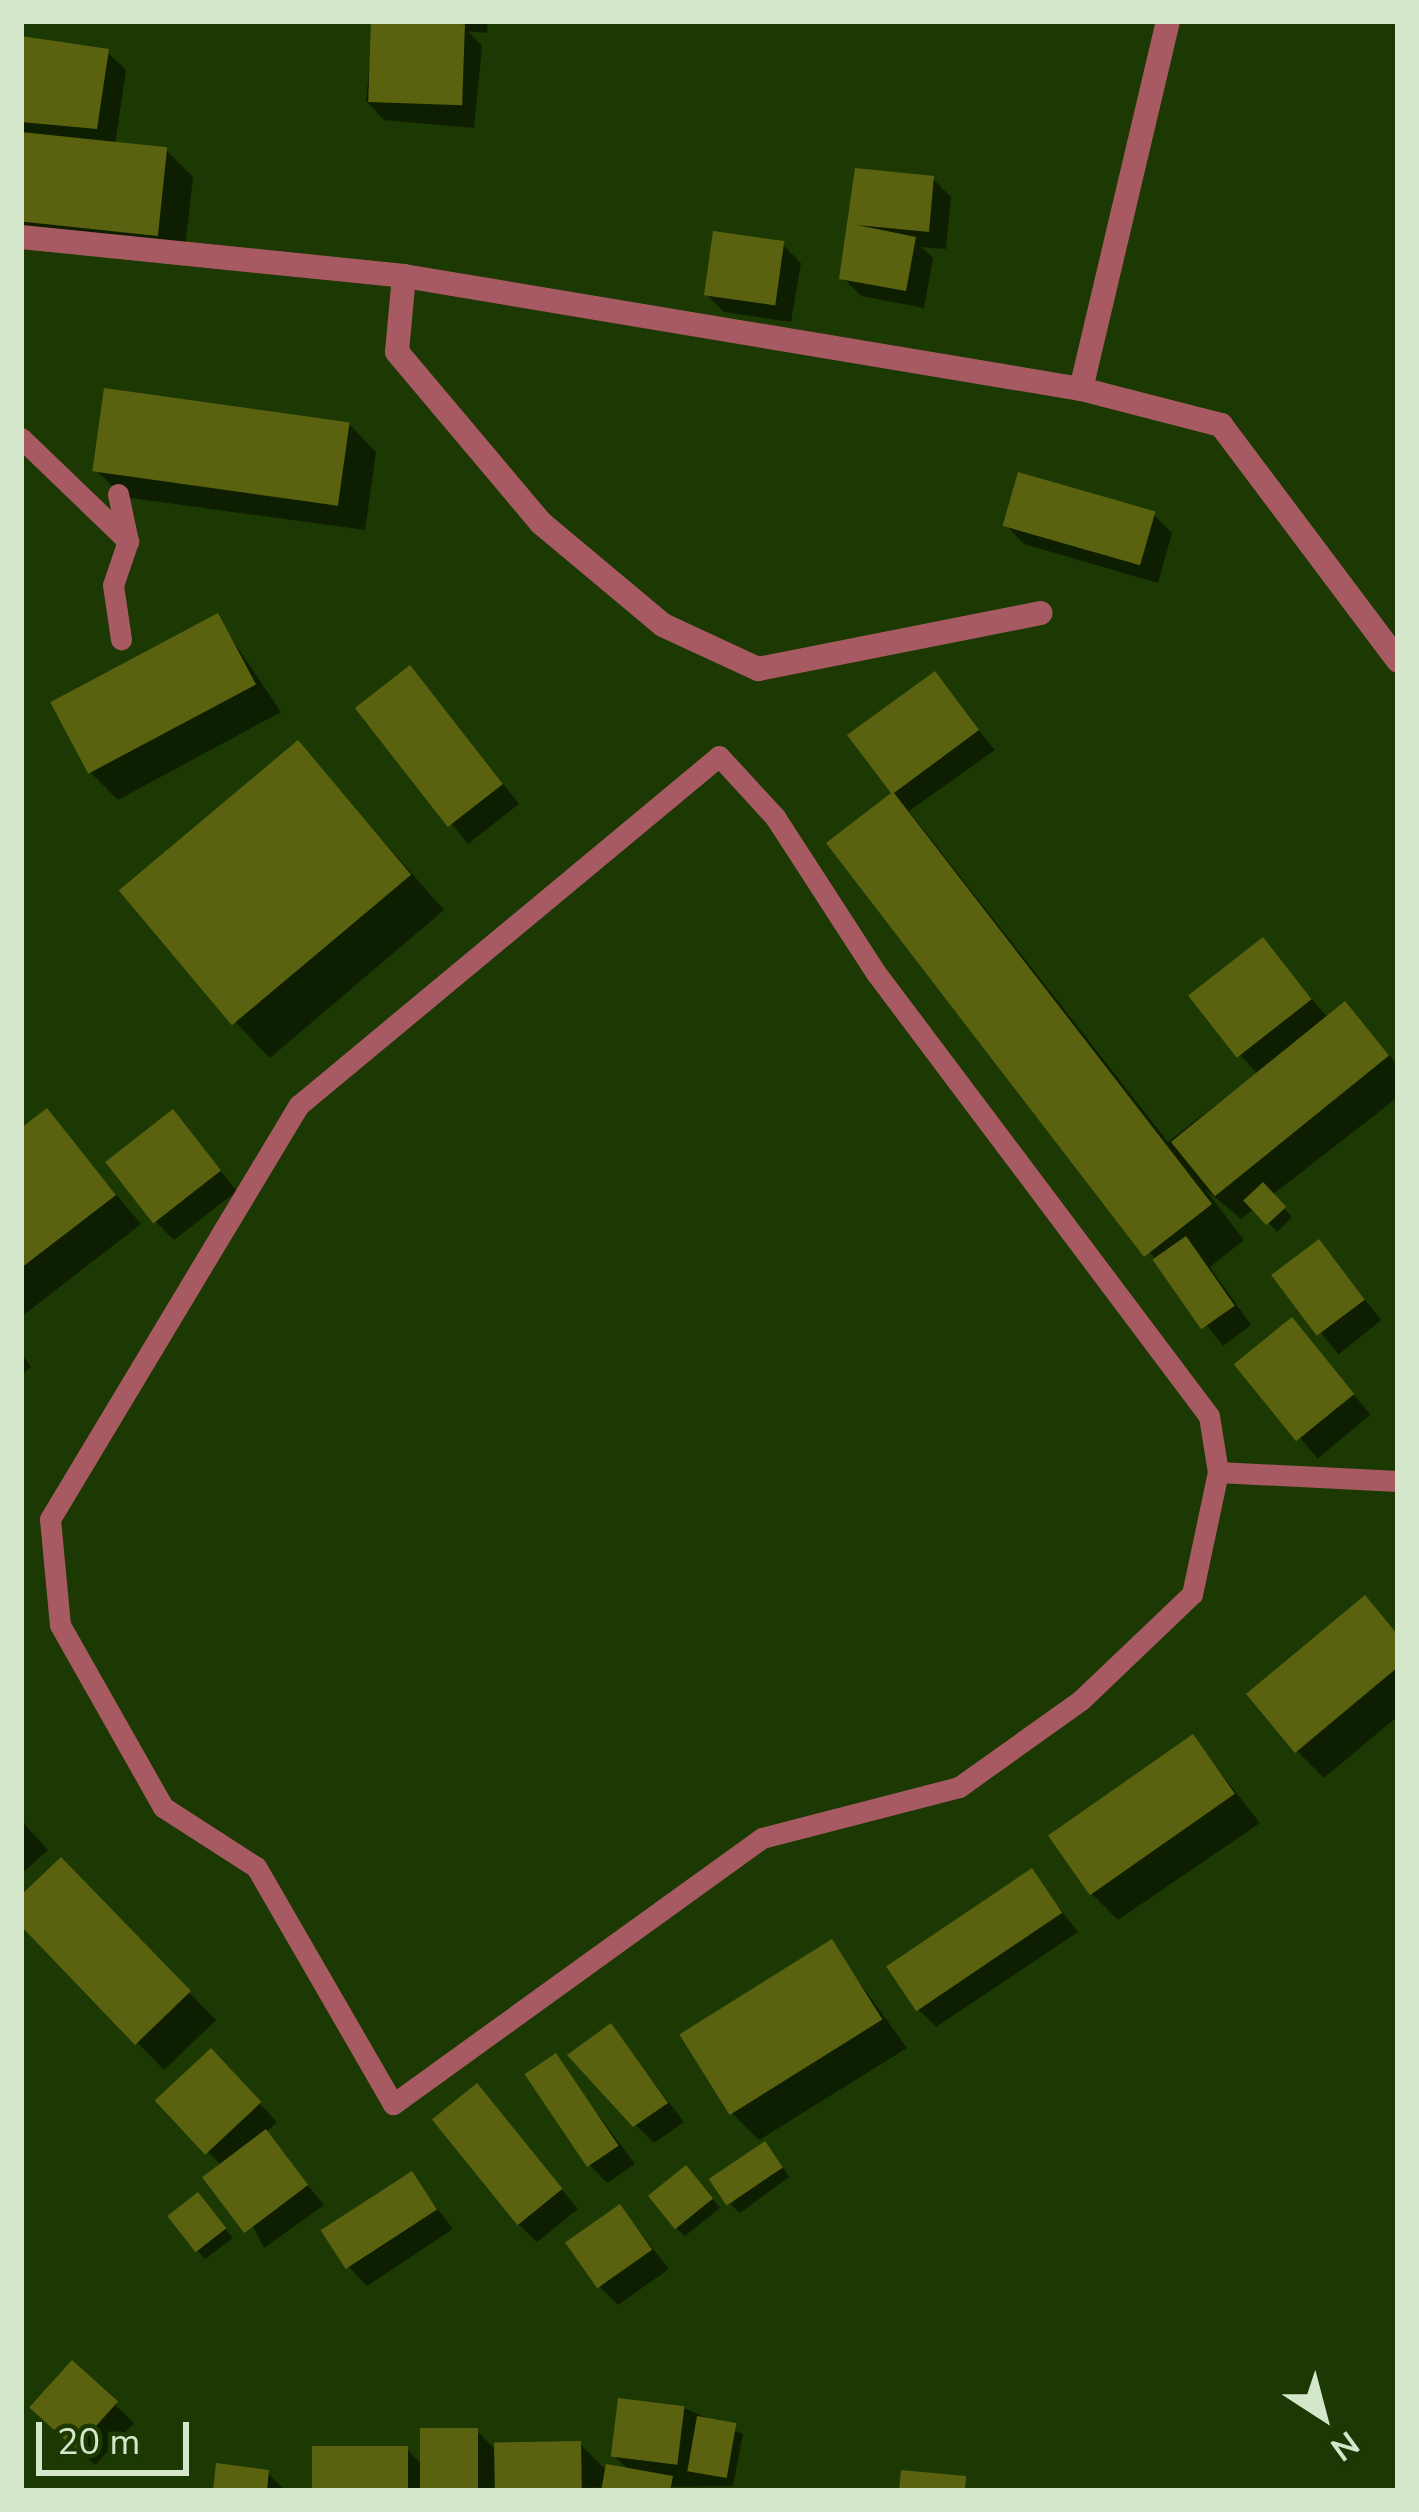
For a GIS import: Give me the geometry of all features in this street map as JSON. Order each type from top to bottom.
[{"type":"street","points":[[1081,389],[1168,21]]},
{"type":"street","points":[[21,237],[404,276],[1081,389],[1221,425],[1398,661]]},
{"type":"street","points":[[404,276],[397,352],[542,523],[663,626],[758,669],[1041,613]]},
{"type":"lane","points":[[21,438],[128,541]]},
{"type":"lane","points":[[118,494],[128,541],[112,585],[121,638]]},
{"type":"lane","points":[[719,756],[775,817],[876,973],[1209,1416],[1218,1472],[1192,1594],[1081,1700],[959,1787],[763,1838],[394,2104],[256,1868],[163,1807],[59,1625],[50,1519],[299,1105],[719,756]]},
{"type":"lane","points":[[1218,1472],[1398,1481]]},
{"type":"building","points":[[371,21],[465,24],[462,105],[368,102]]},
{"type":"building","points":[[21,36],[109,49],[97,129],[21,122]]},
{"type":"building","points":[[21,132],[167,147],[158,236],[21,221]]},
{"type":"building","points":[[855,168],[934,176],[929,232],[857,225],[916,237],[906,291],[839,279]]},
{"type":"building","points":[[713,231],[784,241],[775,305],[704,295]]},
{"type":"building","points":[[104,388],[350,423],[338,506],[92,471]]},
{"type":"building","points":[[1018,472],[1155,511],[1140,565],[1003,526]]},
{"type":"building","points":[[218,613],[256,685],[88,774],[50,702]]},
{"type":"building","points":[[410,665],[503,784],[448,827],[355,708]]},
{"type":"building","points":[[935,671],[979,730],[894,793],[1212,1204],[1144,1257],[826,843],[891,793],[847,735]]},
{"type":"building","points":[[298,740],[411,875],[232,1025],[119,890]]},
{"type":"building","points":[[1263,937],[1312,999],[1237,1058],[1188,995]]},
{"type":"building","points":[[1345,1001],[1389,1055],[1215,1196],[1171,1142]]},
{"type":"building","points":[[47,1108],[116,1195],[21,1268],[21,1128]]},
{"type":"building","points":[[173,1109],[221,1170],[153,1223],[105,1162]]},
{"type":"building","points":[[1263,1182],[1286,1207],[1266,1225],[1243,1200]]},
{"type":"building","points":[[1186,1236],[1235,1306],[1201,1329],[1152,1260]]},
{"type":"building","points":[[1319,1239],[1365,1300],[1317,1336],[1271,1275]]},
{"type":"building","points":[[1292,1317],[1354,1394],[1296,1441],[1234,1364]]},
{"type":"building","points":[[1365,1595],[1398,1635],[1398,1667],[1295,1753],[1246,1694]]},
{"type":"building","points":[[1193,1734],[1235,1794],[1090,1895],[1048,1836]]},
{"type":"building","points":[[61,1857],[191,1991],[135,2045],[21,1926],[21,1895]]},
{"type":"building","points":[[1032,1868],[1062,1913],[916,2011],[886,1966]]},
{"type":"building","points":[[832,1939],[882,2020],[730,2115],[679,2034]]},
{"type":"building","points":[[611,2023],[668,2103],[633,2127],[567,2055]]},
{"type":"building","points":[[211,2048],[261,2102],[205,2155],[155,2101]]},
{"type":"building","points":[[556,2053],[619,2146],[587,2167],[524,2074]]},
{"type":"building","points":[[477,2083],[563,2189],[518,2225],[432,2120]]},
{"type":"building","points":[[266,2129],[308,2185],[244,2233],[202,2177]]},
{"type":"building","points":[[765,2141],[783,2168],[727,2206],[709,2179]]},
{"type":"building","points":[[686,2165],[713,2198],[675,2229],[648,2196]]},
{"type":"building","points":[[412,2171],[437,2210],[346,2269],[321,2230]]},
{"type":"building","points":[[198,2192],[226,2228],[196,2252],[167,2216]]},
{"type":"building","points":[[620,2204],[652,2250],[597,2288],[565,2242]]},
{"type":"building","points":[[72,2360],[118,2401],[75,2449],[29,2408]]},
{"type":"building","points":[[618,2398],[685,2406],[677,2465],[611,2457]]},
{"type":"building","points":[[697,2416],[736,2423],[727,2478],[687,2471]]},
{"type":"building","points":[[420,2428],[478,2428],[478,2491],[420,2491]]},
{"type":"building","points":[[581,2441],[582,2491],[495,2491],[494,2443]]},
{"type":"building","points":[[312,2446],[408,2446],[408,2491],[312,2491]]},
{"type":"building","points":[[216,2463],[269,2470],[267,2491],[213,2491]]},
{"type":"building","points":[[606,2464],[673,2476],[670,2491],[601,2491]]},
{"type":"building","points":[[901,2470],[966,2476],[965,2491],[899,2491]]}]
